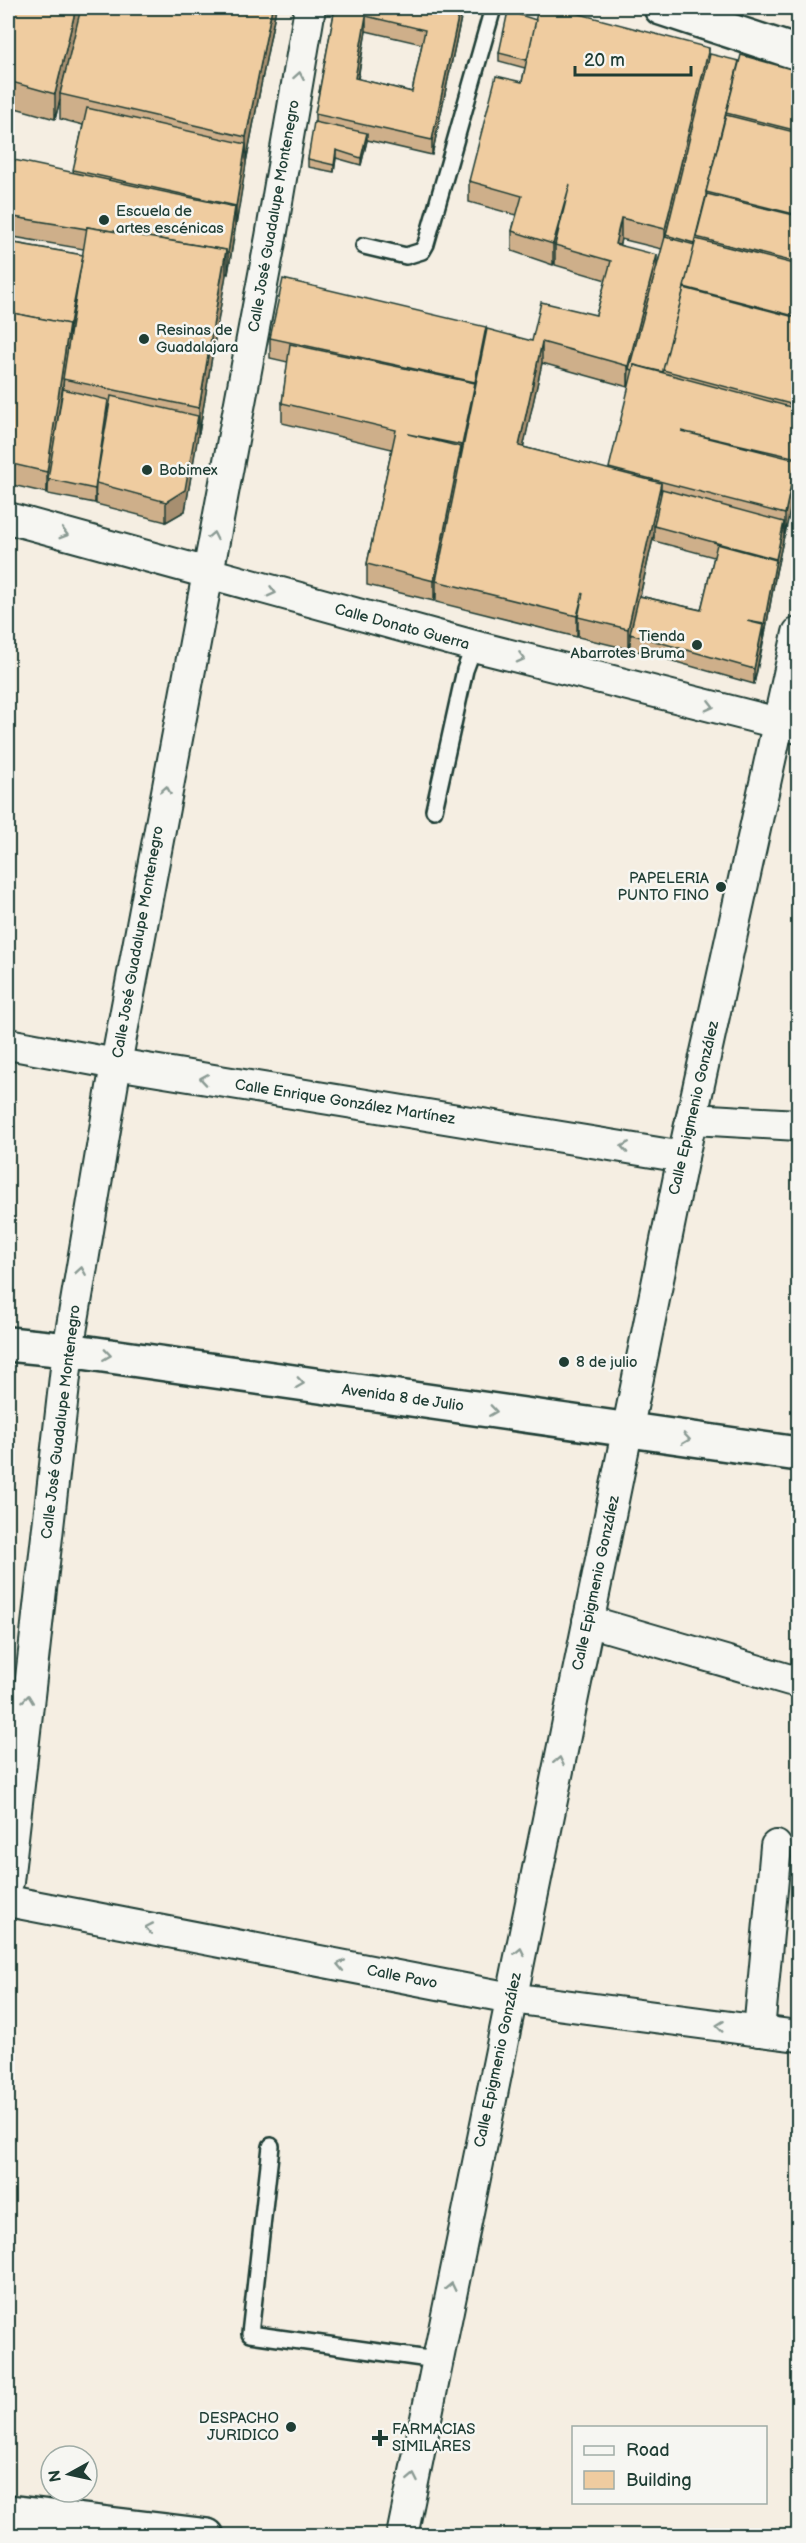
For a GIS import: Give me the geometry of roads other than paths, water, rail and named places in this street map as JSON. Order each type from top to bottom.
[{"type":"street","name":"Calle José Guadalupe Montenegro","points":[[8,1882],[21,1650],[68,1350],[116,1064],[206,574],[272,237],[310,8]]},
{"type":"street","points":[[661,8],[798,53]]},
{"type":"street","name":"Calle Donato Guerra","points":[[8,518],[474,646],[789,725]]},
{"type":"street","name":"Calle Epigmenio González","points":[[402,2535],[682,1156],[789,725],[798,633]]},
{"type":"street","name":"Calle Enrique González Martínez","points":[[8,1044],[116,1064],[682,1156]]},
{"type":"street","points":[[693,1119],[798,1125]]},
{"type":"street","name":"Avenida 8 de Julio","points":[[8,1344],[68,1350],[798,1454]]},
{"type":"street","points":[[588,1621],[790,1680]]},
{"type":"street","points":[[759,2031],[776,1846]]},
{"type":"street","name":"Calle Pavo","points":[[8,1901],[511,1998],[798,2036]]},
{"type":"street","points":[[8,2512],[207,2535]]},
{"type":"lane","points":[[364,246],[406,256],[422,251],[426,244],[493,8]]},
{"type":"lane","points":[[435,810],[465,670],[474,646]]},
{"type":"lane","points":[[271,2146],[250,2334],[436,2360]]},
{"type":"place","name":"Escuela de artes escénicas","points":[[104,220]]},
{"type":"place","name":"Resinas de Guadalajara","points":[[144,339]]},
{"type":"place","name":"Bobimex","points":[[147,470]]},
{"type":"place","name":"Tienda Abarrotes Bruma","points":[[697,645]]},
{"type":"place","name":"PAPELERIA PUNTO FINO","points":[[721,887]]},
{"type":"place","name":"8 de julio","points":[[564,1362]]},
{"type":"place","name":"DESPACHO JURIDICO","points":[[291,2427]]},
{"type":"place","name":"FARMACIAS SIMILARES","points":[[380,2438]]}]
